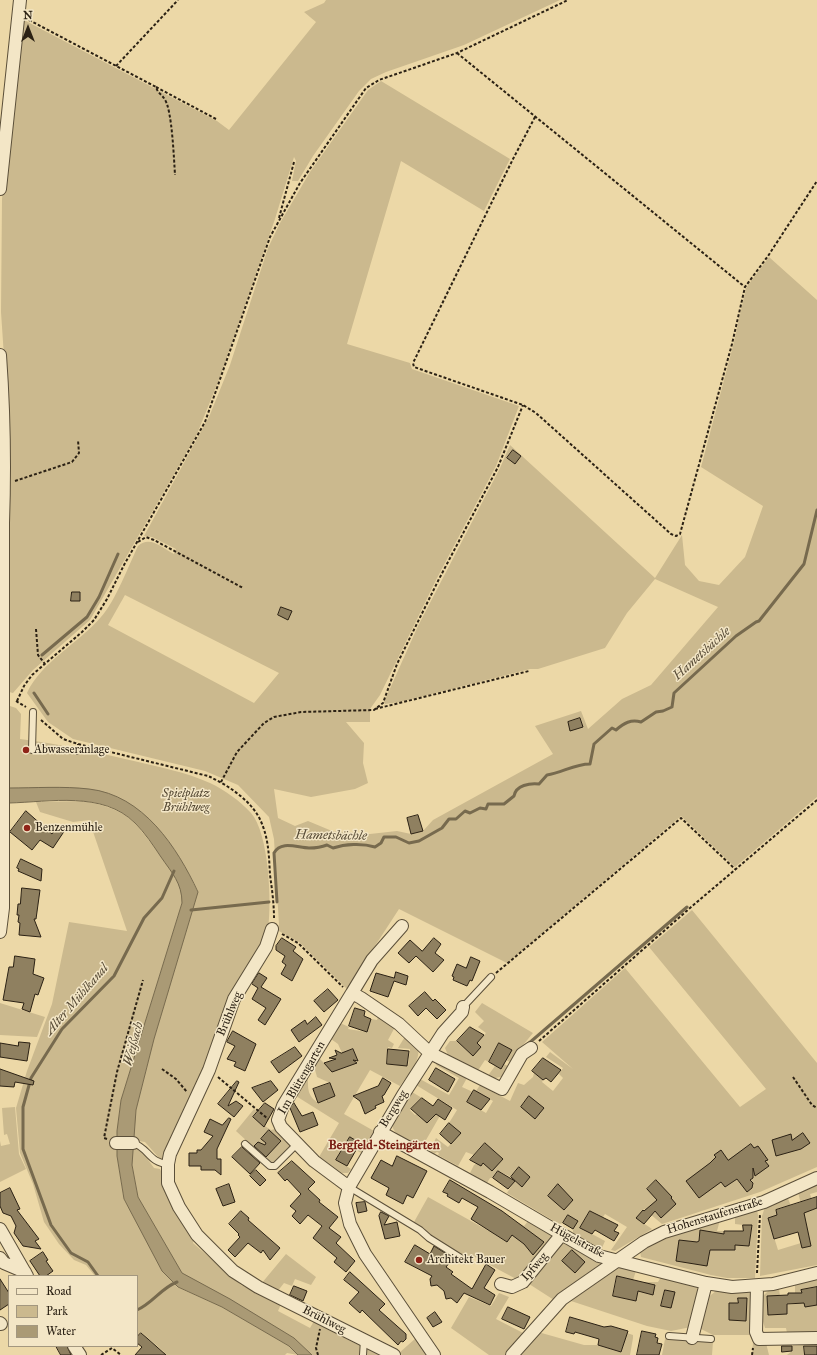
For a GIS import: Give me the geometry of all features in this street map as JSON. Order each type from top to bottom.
[{"type":"street","points":[[0,189],[20,0]]},
{"type":"street","points":[[0,355],[5,417],[2,695],[4,808],[2,856],[3,908],[0,932]]},
{"type":"street","name":"Im Blütengarten","points":[[349,1187],[314,1160],[278,1124],[283,1106],[376,954],[402,926]]},
{"type":"street","name":"Brühlweg","points":[[272,929],[266,947],[234,1000],[209,1070],[170,1154],[168,1164],[168,1183],[187,1221],[203,1241],[233,1271],[299,1310],[323,1319],[394,1355]]},
{"type":"street","points":[[352,993],[399,1024],[430,1053],[502,1089],[526,1051]]},
{"type":"street","name":"Bergweg","points":[[434,1355],[368,1258],[357,1239],[346,1213],[346,1195],[380,1132],[443,1033],[462,1012],[463,1007]]},
{"type":"street","name":"Hügelstraße","points":[[380,1132],[599,1256],[706,1283],[732,1287],[772,1284],[817,1273]]},
{"type":"street","points":[[116,1143],[133,1143]]},
{"type":"street","name":"Hohenstaufenstraße","points":[[512,1355],[555,1306],[644,1242],[664,1232],[760,1203],[817,1178]]},
{"type":"street","points":[[0,1229],[26,1274]]},
{"type":"street","name":"Ipfweg","points":[[501,1284],[512,1287],[523,1282],[562,1234]]},
{"type":"street","points":[[0,1258],[4,1263],[26,1274]]},
{"type":"street","points":[[692,1338],[706,1283]]},
{"type":"street","points":[[758,1286],[756,1332],[759,1339],[817,1338]]},
{"type":"lane","points":[[32,750],[33,712]]},
{"type":"lane","name":"Bergweg","points":[[463,1007],[491,977]]},
{"type":"lane","points":[[133,1143],[140,1145],[155,1162],[168,1164]]},
{"type":"lane","points":[[245,1144],[270,1166],[275,1166],[297,1144]]},
{"type":"lane","points":[[349,1187],[420,1230],[428,1238],[464,1260]]},
{"type":"lane","points":[[669,1336],[711,1339]]},
{"type":"lane","points":[[363,1355],[364,1340]]},
{"type":"path","points":[[116,66],[178,0]]},
{"type":"path","points":[[17,701],[24,686],[32,675],[94,620],[107,599],[137,542],[205,422],[270,238],[278,222],[308,171],[366,88],[379,80],[457,53],[568,0]]},
{"type":"path","points":[[19,15],[216,119]]},
{"type":"path","points":[[457,53],[745,287]]},
{"type":"path","points":[[156,87],[157,92],[165,100],[172,132],[175,175]]},
{"type":"path","points":[[535,117],[509,165],[413,363],[414,367],[523,405],[536,413],[671,534],[676,536],[680,534],[732,344],[745,287],[768,256],[817,181]]},
{"type":"path","points":[[278,222],[294,162]]},
{"type":"path","points":[[374,710],[383,702],[397,664],[439,579],[498,467],[523,405]]},
{"type":"path","points":[[5,485],[72,462],[79,453],[78,440]]},
{"type":"path","points":[[137,542],[146,538],[154,540],[243,588]]},
{"type":"path","points":[[36,629],[38,655],[46,664]]},
{"type":"path","points":[[221,782],[237,752],[264,723],[274,717],[301,712],[374,710],[529,671]]},
{"type":"path","points":[[2,695],[17,701],[33,712],[54,732],[64,739],[78,744],[208,776],[221,782],[240,796],[258,816],[262,823],[269,851],[274,917],[272,929],[298,943],[346,990],[352,993]]},
{"type":"path","points":[[77,755],[78,744]]},
{"type":"path","points":[[526,1051],[735,869],[817,800]]},
{"type":"path","points":[[491,977],[681,818],[735,869]]},
{"type":"path","points":[[116,1143],[104,1138],[117,1072],[143,980]]},
{"type":"path","points":[[162,1069],[176,1079],[194,1101]]},
{"type":"path","points":[[209,1070],[269,1120],[278,1124]]},
{"type":"path","points":[[793,1077],[812,1105],[817,1108]]},
{"type":"path","points":[[758,1286],[760,1203]]},
{"type":"path","points":[[318,1355],[316,1348],[323,1319]]},
{"type":"path","points":[[101,1355],[112,1348],[121,1355]]},
{"type":"green space","points":[[326,0],[560,0],[464,45],[386,72],[371,79],[359,91],[313,156],[298,181],[292,181],[296,161],[294,157],[275,219],[220,377],[197,434],[90,620],[33,670],[13,693],[9,692],[8,416],[1,312],[2,199],[22,19],[217,121],[229,130],[316,22],[304,12],[324,3]]},
{"type":"green space","points":[[381,81],[510,159],[484,211],[401,161],[347,344],[410,363],[412,369],[519,406],[496,466],[437,578],[380,695],[370,709],[370,722],[346,722],[364,743],[363,763],[368,783],[355,789],[311,797],[274,789],[278,818],[295,826],[308,821],[332,831],[370,834],[397,831],[411,834],[423,831],[433,820],[553,754],[535,726],[581,711],[588,729],[622,699],[651,685],[718,607],[655,579],[627,613],[605,648],[538,669],[530,669],[400,702],[385,704],[384,702],[418,626],[500,468],[510,445],[655,578],[682,535],[685,565],[699,581],[719,585],[745,557],[763,506],[701,467],[733,346],[746,288],[769,257],[817,300],[817,797],[735,867],[681,816],[507,963],[399,909],[347,989],[299,942],[277,930],[279,925],[274,839],[269,817],[238,785],[205,771],[73,739],[48,722],[27,693],[41,672],[101,617],[117,593],[138,546],[142,543],[152,542],[174,554],[176,549],[152,537],[144,536],[209,417],[230,365],[268,248],[280,223],[310,172],[368,90]],"holes":[[[125,595],[279,673],[254,703],[108,625]]]},
{"type":"green space","name":"Spielplatz Brühlweg","points":[[10,706],[16,708],[21,714],[20,739],[106,754],[172,770],[201,779],[221,789],[242,804],[251,813],[262,836],[268,869],[270,903],[268,929],[216,1041],[166,1159],[160,1159],[145,1142],[132,1140],[136,1110],[154,1039],[198,891],[180,860],[160,832],[149,819],[136,808],[121,799],[103,792],[9,788]]},
{"type":"green space","points":[[83,801],[113,809],[124,815],[129,818],[141,831],[180,884],[182,903],[121,1100],[117,1131],[117,1156],[124,1200],[177,1287],[222,1307],[289,1346],[298,1355],[287,1353],[285,1355],[162,1355],[164,1352],[141,1332],[138,1335],[138,1275],[94,1275],[86,1265],[74,1260],[59,1244],[44,1222],[33,1184],[20,1153],[16,1108],[27,1071],[52,1004],[69,922],[127,931],[89,820],[73,822],[40,812],[36,802]]},
{"type":"green space","points":[[692,910],[817,1063],[817,1167],[760,1192],[662,1224],[644,1209],[636,1218],[652,1229],[615,1251],[611,1250],[627,1227],[605,1214],[592,1234],[605,1241],[601,1250],[573,1233],[573,1229],[578,1221],[568,1215],[563,1223],[559,1224],[507,1193],[515,1180],[522,1186],[530,1177],[519,1168],[511,1177],[498,1171],[487,1183],[470,1173],[474,1165],[481,1161],[482,1165],[483,1163],[503,1159],[485,1143],[474,1155],[466,1152],[458,1166],[438,1155],[439,1153],[437,1152],[434,1154],[430,1151],[436,1138],[448,1147],[460,1133],[449,1123],[457,1110],[416,1085],[420,1079],[449,1095],[459,1078],[436,1065],[438,1061],[467,1078],[462,1087],[473,1092],[467,1102],[486,1113],[493,1101],[476,1091],[480,1085],[510,1101],[518,1083],[524,1085],[533,1077],[534,1073],[553,1091],[563,1078],[559,1074],[563,1068],[546,1057],[550,1052],[573,1069],[542,1042],[625,968],[740,1107],[766,1089],[649,947]]},
{"type":"green space","points":[[0,1003],[45,1017],[37,1037],[0,1035]]},
{"type":"green space","points":[[482,1003],[533,1033],[519,1050],[512,1063],[506,1060],[512,1050],[499,1043],[489,1062],[485,1060],[477,1072],[448,1055],[445,1048],[450,1041],[457,1041],[473,1056],[477,1043],[486,1033],[478,1027],[484,1021],[475,1012]]},
{"type":"green space","points":[[379,1015],[395,1027],[388,1040],[394,1044],[392,1048],[388,1047],[386,1064],[408,1066],[410,1049],[398,1048],[406,1035],[418,1049],[417,1059],[400,1086],[370,1070],[344,1114],[374,1131],[361,1153],[356,1150],[360,1143],[350,1137],[337,1160],[351,1169],[348,1173],[342,1173],[319,1157],[339,1123],[296,1096],[308,1076],[310,1094],[318,1103],[335,1096],[330,1083],[317,1077],[314,1066],[319,1058],[332,1071],[358,1062],[353,1049],[342,1053],[338,1044],[331,1039],[340,1023],[349,1027],[348,1029],[367,1032],[371,1019],[377,1020]]},
{"type":"green space","points":[[504,1064],[510,1067],[505,1076],[491,1079],[487,1077],[495,1066],[501,1069]]},
{"type":"green space","points":[[412,1092],[422,1098],[410,1110],[415,1115],[417,1114],[427,1123],[438,1111],[441,1114],[422,1147],[399,1136],[393,1129],[392,1124]]},
{"type":"green space","points":[[15,1107],[19,1154],[26,1169],[0,1182],[0,1141],[1,1146],[10,1144],[7,1134],[4,1135],[2,1108]]},
{"type":"green space","points":[[254,1109],[257,1112],[253,1118],[271,1130],[275,1129],[291,1145],[273,1165],[236,1131]]},
{"type":"green space","points":[[132,1146],[141,1150],[154,1168],[160,1169],[195,1237],[193,1243],[241,1285],[281,1304],[278,1311],[310,1328],[314,1321],[384,1355],[311,1355],[294,1338],[182,1274],[138,1197],[132,1165]]},
{"type":"green space","points":[[817,1183],[817,1192],[810,1194],[815,1209],[817,1208],[817,1265],[760,1276],[762,1216],[765,1207],[787,1196],[791,1206],[776,1210],[778,1216],[768,1218],[778,1250],[801,1243],[802,1248],[811,1246],[798,1192]]},
{"type":"green space","points":[[428,1197],[489,1231],[495,1221],[500,1224],[494,1234],[506,1242],[519,1223],[524,1226],[529,1220],[554,1234],[554,1241],[520,1281],[473,1256],[471,1260],[430,1236],[424,1228],[414,1222]]},
{"type":"green space","points":[[757,1210],[755,1278],[727,1278],[641,1257],[640,1251],[666,1235],[720,1220],[717,1231],[724,1231],[723,1240],[749,1246],[752,1226],[735,1224],[735,1216]]},
{"type":"green space","points":[[558,1243],[569,1243],[605,1265],[554,1300],[526,1282]]},
{"type":"green space","points":[[286,1254],[316,1277],[311,1285],[295,1279],[292,1286],[284,1283],[277,1292],[261,1284]]},
{"type":"green space","points":[[620,1267],[636,1271],[633,1280],[617,1276],[613,1296],[635,1301],[638,1291],[641,1291],[643,1282],[658,1282],[661,1277],[697,1287],[701,1293],[691,1327],[671,1331],[647,1326],[571,1301],[571,1299],[612,1269]]},
{"type":"green space","points":[[817,1278],[817,1333],[787,1333],[786,1328],[765,1328],[761,1315],[762,1297],[768,1291],[779,1289],[780,1296],[767,1297],[768,1315],[787,1314],[787,1305],[795,1304],[795,1284]]},
{"type":"green space","points":[[716,1291],[754,1293],[753,1335],[713,1335],[699,1328],[707,1298]]},
{"type":"green space","points":[[499,1293],[509,1297],[496,1319],[525,1334],[507,1355],[489,1355],[451,1328],[469,1297],[491,1306]]},
{"type":"green space","points":[[538,1332],[584,1345],[598,1345],[621,1352],[627,1333],[633,1335],[633,1338],[630,1355],[517,1355]]},
{"type":"green space","points":[[416,1338],[428,1355],[402,1355],[399,1353]]},
{"type":"green space","points":[[665,1339],[713,1342],[712,1355],[662,1355]]},
{"type":"green space","points":[[753,1343],[766,1343],[769,1355],[752,1355]]},
{"type":"green space","points":[[804,1345],[805,1355],[787,1355],[792,1351],[792,1346]]},
{"type":"water","points":[[0,784],[9,788],[59,787],[89,789],[108,793],[126,801],[142,812],[169,841],[190,875],[198,892],[154,1039],[136,1110],[132,1165],[138,1197],[182,1273],[230,1299],[294,1338],[312,1355],[298,1355],[289,1346],[222,1307],[178,1287],[162,1271],[124,1199],[117,1156],[117,1131],[121,1100],[182,903],[182,896],[176,878],[142,831],[135,823],[122,813],[108,806],[92,802],[58,800],[9,803],[0,800]]},
{"type":"building","points":[[513,450],[521,456],[515,464],[507,458]]},
{"type":"building","points":[[72,592],[80,592],[80,601],[71,601]]},
{"type":"building","points":[[281,607],[292,611],[288,620],[278,615]]},
{"type":"building","points":[[580,718],[583,727],[570,731],[568,722]]},
{"type":"building","points":[[26,811],[52,834],[58,825],[65,830],[53,848],[40,840],[32,850],[10,832]]},
{"type":"building","points":[[418,815],[423,831],[411,834],[407,818]]},
{"type":"building","points":[[21,859],[42,869],[41,881],[18,871],[19,869],[17,868]]},
{"type":"building","points":[[22,888],[40,890],[36,919],[34,919],[41,937],[19,935],[20,923],[18,922],[19,915],[17,915]]},
{"type":"building","points":[[282,938],[296,947],[293,951],[303,959],[292,981],[281,974],[286,965],[282,962],[285,956],[276,950],[276,946]]},
{"type":"building","points":[[434,938],[441,944],[435,953],[444,960],[433,972],[416,956],[409,963],[398,953],[410,940],[422,951]]},
{"type":"building","points":[[15,956],[35,959],[33,974],[44,978],[38,995],[35,994],[30,1012],[22,1009],[24,1003],[3,1000],[9,967],[13,967]]},
{"type":"building","points":[[471,957],[480,961],[472,981],[470,980],[467,986],[453,980],[454,977],[452,976],[457,964],[466,968]]},
{"type":"building","points":[[396,972],[408,976],[406,985],[394,981],[388,997],[370,991],[376,973],[394,978]]},
{"type":"building","points":[[259,973],[267,978],[261,987],[281,999],[265,1025],[258,1020],[266,1008],[252,999],[258,988],[252,984]]},
{"type":"building","points":[[328,989],[338,1000],[324,1012],[314,1001]]},
{"type":"building","points":[[425,992],[433,1001],[435,999],[446,1010],[437,1019],[426,1008],[418,1016],[409,1006]]},
{"type":"building","points":[[355,1008],[365,1011],[364,1016],[371,1019],[367,1032],[349,1026]]},
{"type":"building","points":[[316,1017],[322,1025],[299,1042],[291,1030],[305,1020],[307,1024]]},
{"type":"building","points":[[470,1027],[484,1035],[477,1043],[481,1047],[473,1056],[457,1041]]},
{"type":"building","points":[[233,1031],[256,1044],[245,1071],[234,1066],[236,1062],[227,1059],[235,1046],[227,1042]]},
{"type":"building","points":[[19,1042],[30,1043],[27,1061],[0,1057],[0,1043],[18,1046]]},
{"type":"building","points":[[499,1043],[512,1050],[501,1069],[489,1062]]},
{"type":"building","points":[[295,1047],[302,1056],[279,1073],[271,1062]]},
{"type":"building","points":[[353,1049],[358,1061],[353,1060],[357,1063],[332,1072],[324,1063],[336,1059],[329,1058],[337,1055],[335,1050],[341,1053]]},
{"type":"building","points":[[388,1049],[409,1051],[407,1066],[387,1064]]},
{"type":"building","points":[[543,1058],[561,1070],[551,1082],[546,1078],[543,1080],[532,1071]]},
{"type":"building","points":[[436,1068],[455,1079],[448,1092],[429,1080]]},
{"type":"building","points":[[0,1069],[34,1081],[33,1085],[15,1082],[14,1087],[0,1086]]},
{"type":"building","points":[[383,1078],[391,1083],[382,1096],[384,1102],[375,1106],[376,1108],[365,1114],[360,1101],[353,1096],[378,1086]]},
{"type":"building","points":[[237,1081],[239,1082],[228,1106],[236,1101],[243,1106],[234,1117],[218,1104]]},
{"type":"building","points":[[271,1081],[278,1090],[263,1102],[252,1088]]},
{"type":"building","points":[[330,1083],[335,1096],[318,1103],[313,1089]]},
{"type":"building","points":[[474,1090],[490,1099],[481,1110],[467,1102]]},
{"type":"building","points":[[529,1096],[544,1108],[535,1119],[521,1107]]},
{"type":"building","points":[[422,1098],[433,1106],[438,1099],[452,1108],[445,1120],[436,1114],[427,1123],[411,1109]]},
{"type":"building","points":[[265,1103],[274,1109],[264,1127],[253,1117]]},
{"type":"building","points":[[294,1103],[302,1116],[313,1112],[318,1125],[300,1132],[290,1108]]},
{"type":"building","points":[[229,1118],[231,1119],[217,1149],[217,1159],[221,1159],[221,1175],[215,1170],[201,1170],[201,1166],[189,1166],[189,1153],[197,1153],[197,1150],[201,1150],[213,1136],[204,1132],[210,1119],[222,1125]]},
{"type":"building","points":[[449,1123],[461,1133],[451,1144],[440,1134]]},
{"type":"building","points":[[269,1130],[281,1141],[266,1157],[254,1146],[258,1142],[265,1145],[266,1143],[261,1139]]},
{"type":"building","points":[[803,1133],[810,1143],[801,1149],[776,1156],[772,1140],[791,1134],[792,1140]]},
{"type":"building","points":[[350,1137],[360,1143],[347,1166],[336,1160]]},
{"type":"building","points":[[485,1143],[503,1159],[492,1171],[483,1163],[481,1166],[470,1160]]},
{"type":"building","points":[[751,1144],[754,1148],[758,1146],[768,1160],[765,1161],[769,1166],[755,1176],[753,1168],[753,1178],[750,1180],[753,1183],[752,1188],[747,1192],[737,1179],[725,1187],[721,1182],[699,1198],[686,1181],[710,1163],[716,1157],[714,1155],[721,1150],[728,1160]]},
{"type":"building","points":[[242,1147],[260,1163],[250,1174],[232,1157]]},
{"type":"building","points":[[397,1156],[427,1171],[413,1198],[407,1195],[403,1204],[386,1195],[389,1188],[371,1178],[381,1160],[392,1166]]},
{"type":"building","points":[[292,1161],[315,1182],[308,1189],[320,1200],[319,1202],[338,1217],[329,1228],[341,1237],[336,1243],[355,1261],[346,1272],[334,1262],[337,1258],[313,1238],[322,1226],[308,1215],[300,1224],[292,1216],[296,1211],[290,1206],[301,1194],[287,1179],[285,1181],[278,1173]]},
{"type":"building","points":[[519,1167],[530,1177],[522,1187],[511,1177]]},
{"type":"building","points":[[256,1170],[266,1180],[260,1186],[250,1176]]},
{"type":"building","points":[[498,1171],[515,1181],[508,1189],[493,1178]]},
{"type":"building","points":[[450,1180],[502,1211],[544,1242],[533,1255],[524,1244],[512,1235],[507,1242],[471,1219],[478,1207],[462,1198],[459,1203],[443,1192]]},
{"type":"building","points":[[656,1180],[672,1197],[671,1198],[676,1204],[661,1218],[655,1211],[644,1224],[636,1218],[643,1210],[644,1211],[657,1200],[647,1189]]},
{"type":"building","points":[[229,1184],[235,1202],[223,1206],[216,1189]]},
{"type":"building","points":[[558,1184],[573,1200],[564,1210],[548,1196]]},
{"type":"building","points":[[10,1188],[20,1209],[17,1210],[39,1239],[35,1241],[41,1249],[23,1246],[14,1233],[16,1226],[11,1216],[3,1213],[0,1206],[0,1193]]},
{"type":"building","points":[[817,1197],[817,1208],[804,1213],[811,1246],[802,1248],[798,1232],[774,1239],[768,1218],[777,1215],[776,1210]]},
{"type":"building","points":[[365,1202],[367,1211],[358,1213],[356,1203]]},
{"type":"building","points":[[241,1211],[249,1218],[248,1220],[280,1248],[270,1260],[263,1250],[261,1253],[248,1243],[235,1257],[228,1250],[240,1237],[229,1224]]},
{"type":"building","points":[[590,1211],[618,1225],[614,1231],[619,1233],[614,1241],[595,1230],[592,1234],[580,1228]]},
{"type":"building","points":[[381,1212],[389,1216],[384,1225],[397,1222],[400,1236],[385,1239],[379,1216]]},
{"type":"building","points":[[568,1215],[578,1221],[573,1229],[563,1223]]},
{"type":"building","points":[[743,1225],[752,1225],[749,1246],[735,1245],[735,1250],[710,1250],[707,1266],[676,1261],[679,1240],[697,1242],[699,1241],[700,1230],[724,1234],[724,1231],[743,1231]]},
{"type":"building","points":[[415,1245],[430,1254],[434,1246],[453,1258],[446,1267],[453,1272],[451,1274],[472,1289],[486,1264],[495,1270],[484,1288],[495,1295],[490,1305],[464,1293],[457,1303],[451,1298],[446,1299],[444,1291],[437,1285],[431,1286],[430,1279],[432,1276],[405,1262]]},
{"type":"building","points":[[572,1250],[585,1262],[575,1273],[562,1261]]},
{"type":"building","points":[[43,1252],[48,1260],[46,1261],[53,1271],[47,1275],[39,1275],[30,1261]]},
{"type":"building","points":[[350,1272],[385,1304],[379,1310],[406,1334],[406,1339],[403,1342],[401,1341],[398,1345],[362,1310],[360,1313],[349,1303],[359,1292],[344,1280]]},
{"type":"building","points":[[617,1276],[655,1285],[653,1295],[638,1291],[636,1301],[613,1296]]},
{"type":"building","points":[[0,1279],[8,1291],[8,1305],[0,1310]]},
{"type":"building","points":[[294,1286],[307,1291],[303,1301],[290,1295]]},
{"type":"building","points":[[817,1287],[817,1305],[805,1307],[804,1303],[787,1304],[787,1314],[768,1315],[767,1296],[802,1293],[801,1290]]},
{"type":"building","points":[[665,1290],[675,1292],[671,1308],[661,1306]]},
{"type":"building","points":[[738,1298],[747,1298],[746,1321],[729,1320],[729,1303],[738,1303]]},
{"type":"building","points":[[508,1307],[530,1317],[524,1329],[502,1319]]},
{"type":"building","points":[[435,1312],[442,1322],[433,1327],[427,1318]]},
{"type":"building","points":[[570,1317],[604,1327],[611,1326],[628,1331],[621,1352],[598,1345],[599,1339],[575,1332],[574,1334],[566,1332]]},
{"type":"building","points":[[642,1331],[656,1334],[655,1337],[658,1338],[657,1343],[662,1344],[659,1355],[637,1355]]},
{"type":"building","points":[[141,1333],[166,1355],[135,1355],[142,1347],[138,1344],[138,1336]]},
{"type":"building","points":[[782,1346],[792,1346],[792,1351],[782,1352]]},
{"type":"building","points":[[804,1346],[817,1346],[817,1355],[805,1355]]},
{"type":"building","points":[[57,1347],[67,1347],[71,1355],[61,1355]]},
{"type":"waterway","name":"Hametsbächle","points":[[277,902],[274,853],[281,847],[290,846],[311,848],[327,845],[333,848],[348,845],[375,847],[381,843],[384,837],[396,837],[409,843],[419,841],[442,828],[449,819],[456,819],[465,811],[470,813],[480,808],[486,809],[488,804],[504,804],[514,796],[515,792],[520,787],[528,784],[539,784],[547,775],[579,765],[590,764],[594,744],[612,728],[616,730],[628,722],[641,722],[656,712],[672,707],[674,693],[736,636],[759,621],[804,564],[817,510]]},
{"type":"waterway","points":[[42,655],[87,617],[99,597],[118,554]]},
{"type":"waterway","points":[[34,693],[48,714]]},
{"type":"waterway","name":"Alter Mühlkanal","points":[[97,1275],[88,1262],[71,1253],[51,1225],[23,1149],[23,1107],[31,1078],[62,1029],[114,976],[144,918],[162,898],[174,871]]},
{"type":"waterway","name":"Hametsbächle","points":[[191,910],[269,902]]},
{"type":"waterway","points":[[528,1044],[687,907]]},
{"type":"waterway","name":"Alter Mühlkanal","points":[[138,1310],[148,1304],[166,1288],[177,1282]]},
{"type":"place","name":"Abwasseranlage","points":[[26,750]]},
{"type":"place","name":"Benzenmühle","points":[[27,828]]},
{"type":"place","name":"Architekt Bauer","points":[[419,1260]]},
{"type":"district","name":"Bergfeld-Steingärten","points":[[384,1146]]},
{"type":"water label","name":"Weißach","points":[[134,1044]]}]
